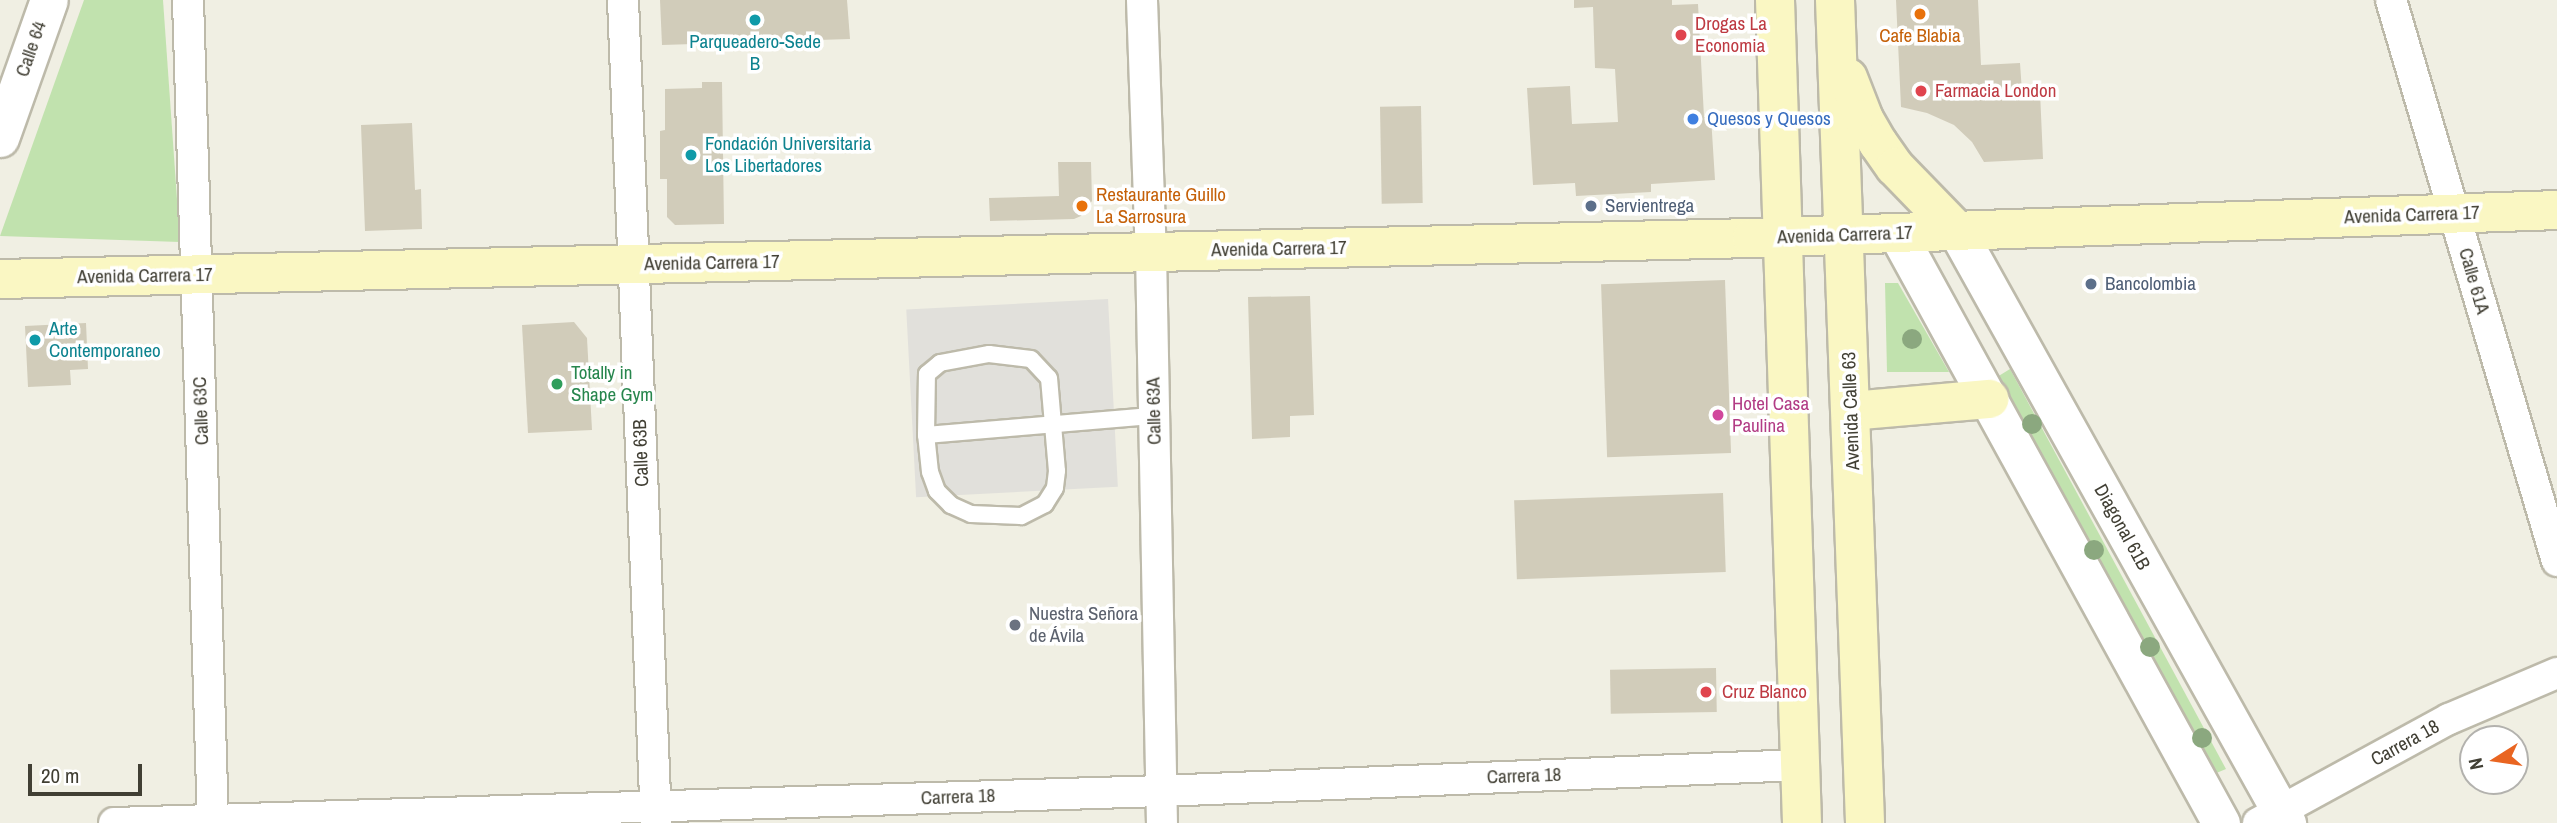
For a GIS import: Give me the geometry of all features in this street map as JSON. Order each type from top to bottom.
[{"type":"main road","points":[[1775,0],[1802,823]]},
{"type":"main road","name":"Avenida Calle 63","points":[[1835,0],[1865,823]]},
{"type":"main road","points":[[1837,43],[1859,108],[1878,143],[1895,167],[1957,231]]},
{"type":"main road","name":"Avenida Carrera 17","points":[[0,279],[1783,237],[2557,210]]},
{"type":"main road","points":[[1851,411],[1989,399]]},
{"type":"street","name":"Calle 64","points":[[0,138],[49,0]]},
{"type":"street","name":"Calle 63C","points":[[188,0],[213,821]]},
{"type":"street","name":"Calle 63B","points":[[624,0],[655,815]]},
{"type":"street","name":"Calle 63A","points":[[1142,0],[1151,253],[1162,823]]},
{"type":"street","name":"Calle 61A","points":[[2391,0],[2557,561]]},
{"type":"street","name":"Diagonal 61B","points":[[1957,231],[2275,819]]},
{"type":"street","points":[[1897,233],[2221,823]]},
{"type":"street","name":"Carrera 18","points":[[2275,819],[2449,719],[2557,673]]},
{"type":"street","name":"Carrera 18","points":[[114,823],[655,815],[1801,765]]},
{"type":"lane","points":[[989,354],[1031,359],[1049,378],[1057,471],[1055,488],[1045,504],[1021,516],[971,514],[951,505],[937,491],[930,472],[926,435],[927,374],[940,363],[989,354]]},
{"type":"lane","points":[[926,435],[1054,427],[1154,416]]},
{"type":"green space","points":[[84,0],[163,0],[180,242],[0,236]]},
{"type":"green space","points":[[1885,283],[1898,283],[1949,372],[1887,372]]},
{"type":"green space","points":[[2010,369],[2226,769],[2214,774],[1997,377]]},
{"type":"shaded area","points":[[1108,299],[1118,487],[916,497],[906,310]]},
{"type":"building","name":"Parqueadero-Sede B","points":[[660,0],[847,0],[850,39],[662,45]]},
{"type":"building","points":[[1574,0],[1672,0],[1672,5],[1698,4],[1704,117],[1711,117],[1715,180],[1651,184],[1651,192],[1576,196],[1575,183],[1533,185],[1527,88],[1570,86],[1572,124],[1618,122],[1615,69],[1595,68],[1593,7],[1574,8]]},
{"type":"building","points":[[1896,0],[1978,0],[1981,65],[2020,63],[2022,92],[2040,92],[2043,159],[1984,162],[1972,142],[1954,125],[1927,113],[1901,107]]},
{"type":"building","name":"Fondación Universitaria Los Libertadores","points":[[702,82],[722,82],[724,224],[675,225],[667,217],[667,179],[660,179],[660,131],[665,130],[665,89],[702,88]]},
{"type":"building","points":[[1421,106],[1423,203],[1382,204],[1380,107]]},
{"type":"building","points":[[412,123],[415,190],[421,189],[422,229],[365,231],[361,125]]},
{"type":"building","points":[[1058,162],[1091,162],[1092,201],[1081,216],[1074,219],[990,221],[989,198],[1059,196]]},
{"type":"building","points":[[1725,280],[1731,453],[1607,457],[1601,284]]},
{"type":"building","points":[[1310,296],[1314,415],[1290,416],[1290,437],[1252,439],[1248,297]]},
{"type":"building","name":"Totally in Shape Gym","points":[[574,322],[587,338],[592,430],[528,433],[522,325]]},
{"type":"building","points":[[86,323],[88,369],[70,370],[71,385],[28,387],[25,326]]},
{"type":"building","points":[[1723,493],[1726,572],[1517,579],[1514,500]]},
{"type":"building","points":[[1716,668],[1717,712],[1611,714],[1610,670]]},
{"type":"place","name":"Cafe Blabia","points":[[1920,14]]},
{"type":"place","name":"Parqueadero-Sede B","points":[[755,20]]},
{"type":"place","name":"Drogas La Economia","points":[[1681,35]]},
{"type":"place","name":"Farmacia London","points":[[1921,91]]},
{"type":"place","name":"Quesos y Quesos","points":[[1693,119]]},
{"type":"place","name":"Fondación Universitaria Los Libertadores","points":[[691,155]]},
{"type":"place","name":"Restaurante Guillo La Sarrosura","points":[[1082,206]]},
{"type":"place","name":"Servientrega","points":[[1591,206]]},
{"type":"place","name":"Bancolombia","points":[[2091,284]]},
{"type":"place","name":"Arte Contemporaneo","points":[[35,340]]},
{"type":"place","name":"Totally in Shape Gym","points":[[557,384]]},
{"type":"place","name":"Hotel Casa Paulina","points":[[1718,415]]},
{"type":"place","name":"Nuestra Señora de Ávila","points":[[1015,625]]},
{"type":"place","name":"Cruz Blanco","points":[[1706,692]]}]
